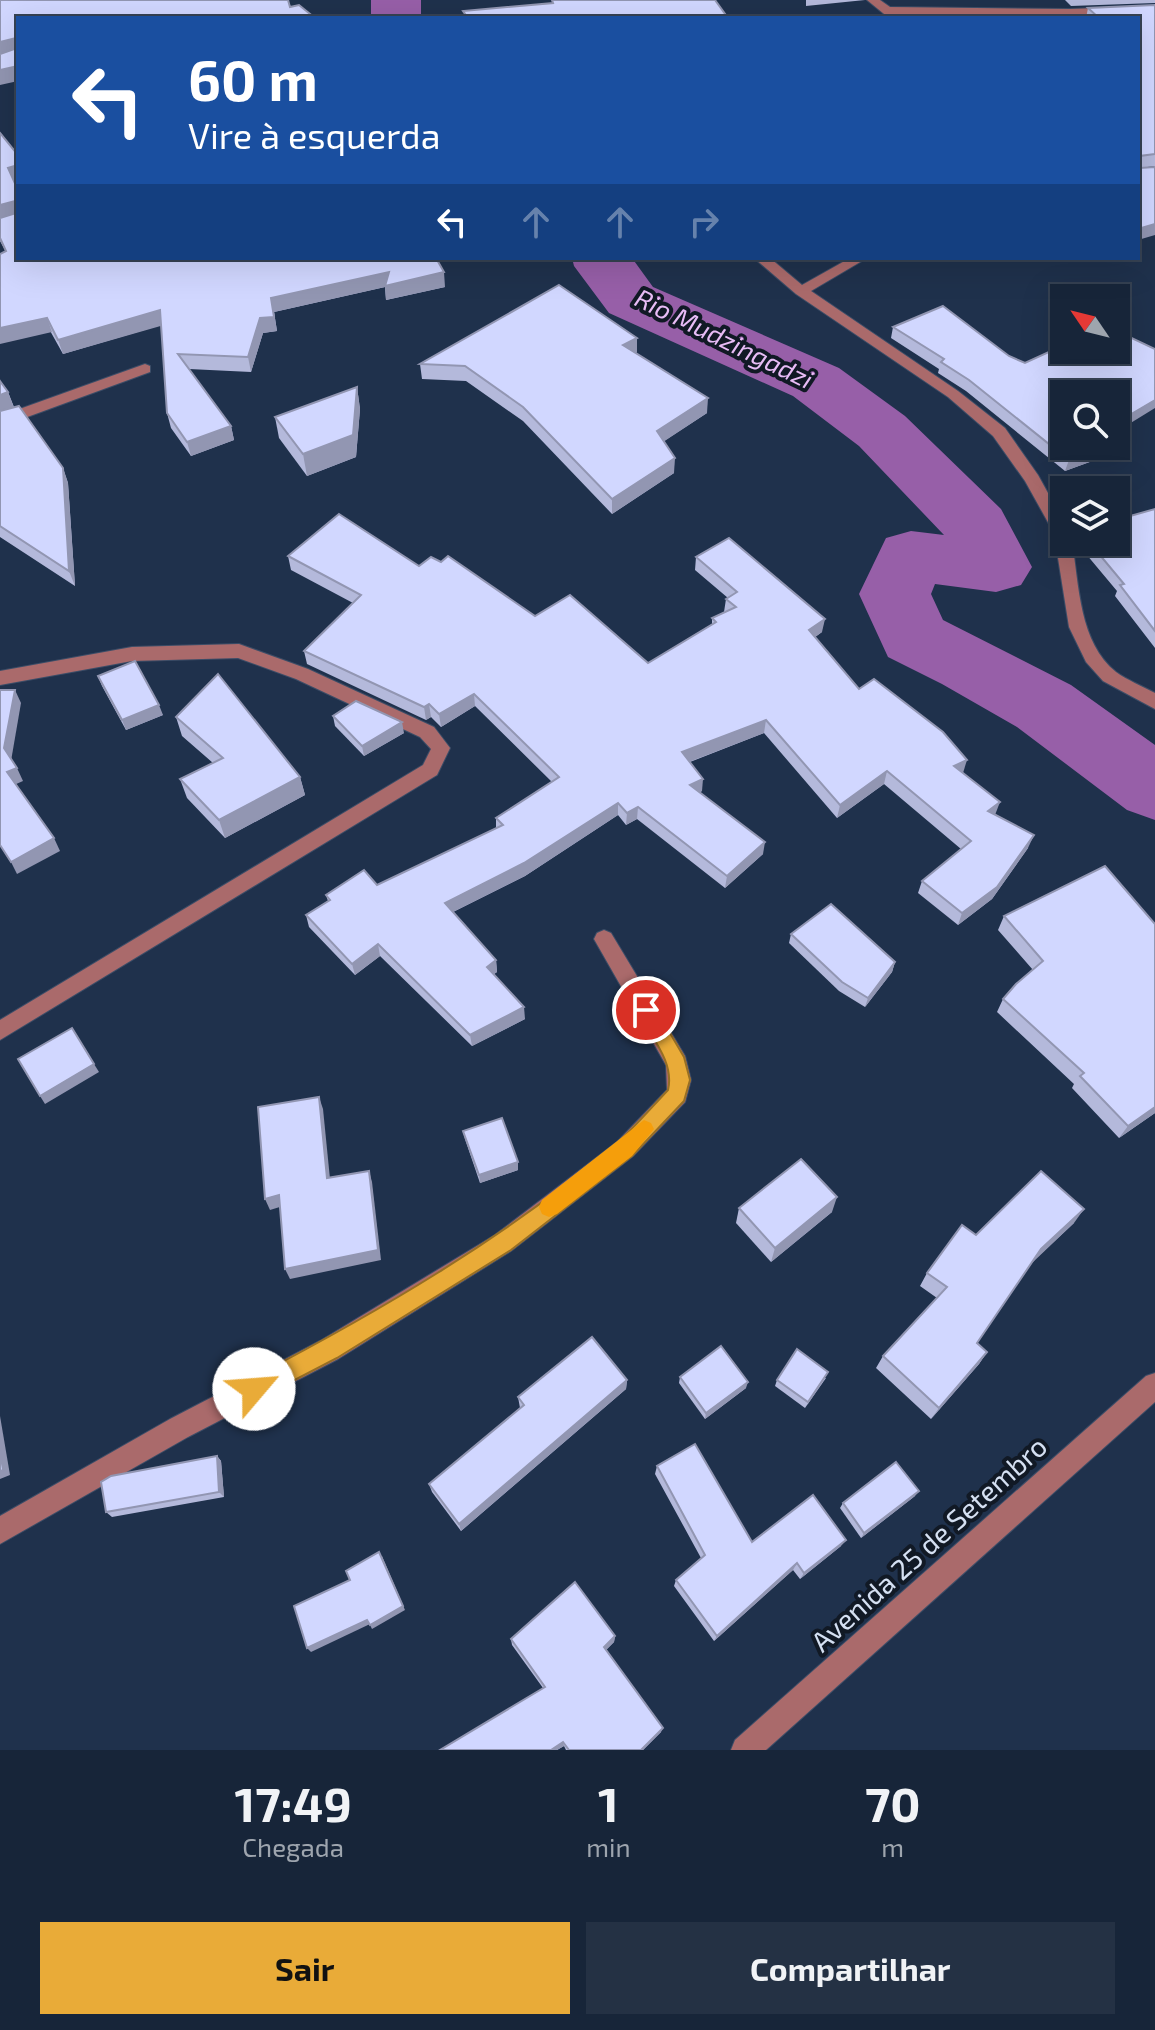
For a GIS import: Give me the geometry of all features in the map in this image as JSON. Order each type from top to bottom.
[{"type":"street","points":[[873,0],[892,15],[1155,10]]},
{"type":"street","points":[[763,260],[801,291],[953,394],[999,432],[1032,479],[1062,533],[1078,627],[1092,657],[1109,676],[1155,702]]},
{"type":"street","points":[[801,291],[856,260]]},
{"type":"street","points":[[0,422],[145,369]]},
{"type":"street","points":[[0,678],[132,654],[239,651],[302,674],[427,732],[441,748],[430,770],[0,1031]]},
{"type":"street","points":[[0,1531],[179,1428],[329,1350],[503,1243],[625,1149],[677,1095],[680,1080],[677,1063],[604,939]]},
{"type":"street","name":"Avenida 25 de Setembro","points":[[745,1750],[1155,1385]]},
{"type":"building","points":[[0,0],[288,0],[290,7],[299,5],[313,16],[16,16],[16,38],[0,42]]},
{"type":"building","points":[[552,0],[715,0],[727,16],[467,16],[463,11],[553,3]]},
{"type":"building","points":[[1155,5],[1155,154],[1140,156],[1140,16],[1097,16],[1088,8]]},
{"type":"building","points":[[16,48],[16,66],[0,70],[0,54]]},
{"type":"building","points":[[0,133],[16,153],[16,166],[8,168],[16,186],[16,213],[15,201],[0,205]]},
{"type":"building","points":[[1155,167],[1155,224],[1140,228],[1140,168]]},
{"type":"building","points":[[16,213],[16,260],[437,260],[444,272],[385,286],[389,272],[271,298],[274,317],[260,318],[248,357],[178,354],[231,426],[187,442],[167,413],[160,310],[58,340],[47,318],[0,328],[0,254],[6,251],[0,238],[0,218]]},
{"type":"building","points":[[559,285],[637,338],[623,345],[708,398],[657,431],[675,458],[612,499],[523,407],[465,366],[420,364]]},
{"type":"building","points":[[943,306],[1009,356],[1025,363],[1050,351],[1050,364],[1130,364],[1130,337],[1155,349],[1155,400],[1130,415],[1130,380],[1050,380],[1050,445],[969,380],[941,362],[944,359],[893,327]]},
{"type":"building","points":[[0,381],[8,392],[0,395]]},
{"type":"building","points":[[357,387],[353,435],[303,454],[275,417]]},
{"type":"building","points":[[19,406],[63,468],[69,571],[0,526],[0,411]]},
{"type":"building","points":[[1155,509],[1155,631],[1120,585],[1124,584],[1101,556],[1130,556],[1130,516]]},
{"type":"building","points":[[339,514],[419,566],[431,557],[441,562],[448,556],[535,616],[570,595],[648,663],[716,622],[712,618],[736,607],[726,599],[737,592],[696,557],[729,538],[825,619],[809,630],[859,689],[874,679],[943,732],[967,760],[954,766],[1000,802],[988,811],[1034,835],[997,887],[962,913],[922,881],[971,841],[887,771],[840,805],[766,720],[682,752],[703,779],[690,785],[765,842],[727,876],[638,807],[627,813],[618,803],[524,863],[445,903],[496,960],[487,967],[524,1007],[470,1035],[378,944],[352,964],[306,915],[330,900],[326,895],[364,870],[377,885],[503,825],[496,818],[559,777],[474,694],[439,714],[429,704],[424,707],[304,651],[361,595],[288,556]]},
{"type":"building","points":[[135,661],[159,705],[122,720],[98,676]]},
{"type":"building","points":[[218,674],[300,777],[219,820],[180,779],[223,758],[176,717]]},
{"type":"building","points":[[0,690],[15,690],[4,748],[17,768],[7,772],[54,838],[11,862],[0,845]]},
{"type":"building","points":[[356,701],[402,722],[362,746],[333,716]]},
{"type":"building","points":[[1105,866],[1155,924],[1155,1107],[1128,1126],[1080,1076],[1084,1073],[1003,999],[1043,961],[1004,916]]},
{"type":"building","points":[[831,904],[895,962],[868,998],[842,982],[791,934]]},
{"type":"building","points":[[72,1028],[94,1064],[40,1096],[18,1059]]},
{"type":"building","points":[[319,1097],[327,1178],[369,1171],[378,1250],[285,1269],[279,1195],[265,1199],[258,1107]]},
{"type":"building","points":[[502,1118],[518,1162],[479,1175],[463,1131]]},
{"type":"building","points":[[801,1159],[837,1197],[775,1248],[739,1208]]},
{"type":"building","points":[[1041,1171],[1084,1209],[1041,1249],[977,1343],[987,1352],[939,1408],[883,1356],[947,1287],[927,1273],[962,1225],[976,1235]]},
{"type":"building","points":[[592,1337],[627,1380],[459,1524],[429,1484],[524,1405],[518,1397]]},
{"type":"building","points":[[721,1346],[748,1382],[706,1413],[680,1377]]},
{"type":"building","points":[[797,1349],[828,1372],[808,1402],[777,1380]]},
{"type":"building","points":[[695,1444],[752,1542],[813,1495],[846,1540],[804,1573],[797,1563],[717,1636],[676,1580],[705,1555],[657,1466]]},
{"type":"building","points":[[217,1456],[219,1492],[106,1512],[101,1482],[111,1476]]},
{"type":"building","points":[[896,1462],[919,1491],[864,1533],[843,1503]]},
{"type":"building","points":[[379,1552],[403,1606],[370,1625],[367,1620],[307,1648],[294,1606],[350,1580],[346,1571]]},
{"type":"building","points":[[575,1582],[615,1636],[604,1647],[663,1728],[641,1750],[569,1750],[563,1742],[551,1750],[440,1750],[545,1687],[511,1639]]},
{"type":"waterway","name":"Rio Mudzingadzi","points":[[396,0],[396,16]]},
{"type":"waterway","name":"Rio Mudzingadzi","points":[[602,260],[631,300],[816,382],[882,431],[976,526],[996,567],[911,556],[895,594],[914,638],[969,664],[1044,706],[1155,788]]},
{"type":"slow traffic","points":[[549,1207],[625,1149],[644,1129]]},
{"type":"route","points":[[254,1389],[329,1350],[503,1243],[625,1149],[677,1095],[680,1080],[677,1063],[646,1010]]}]
